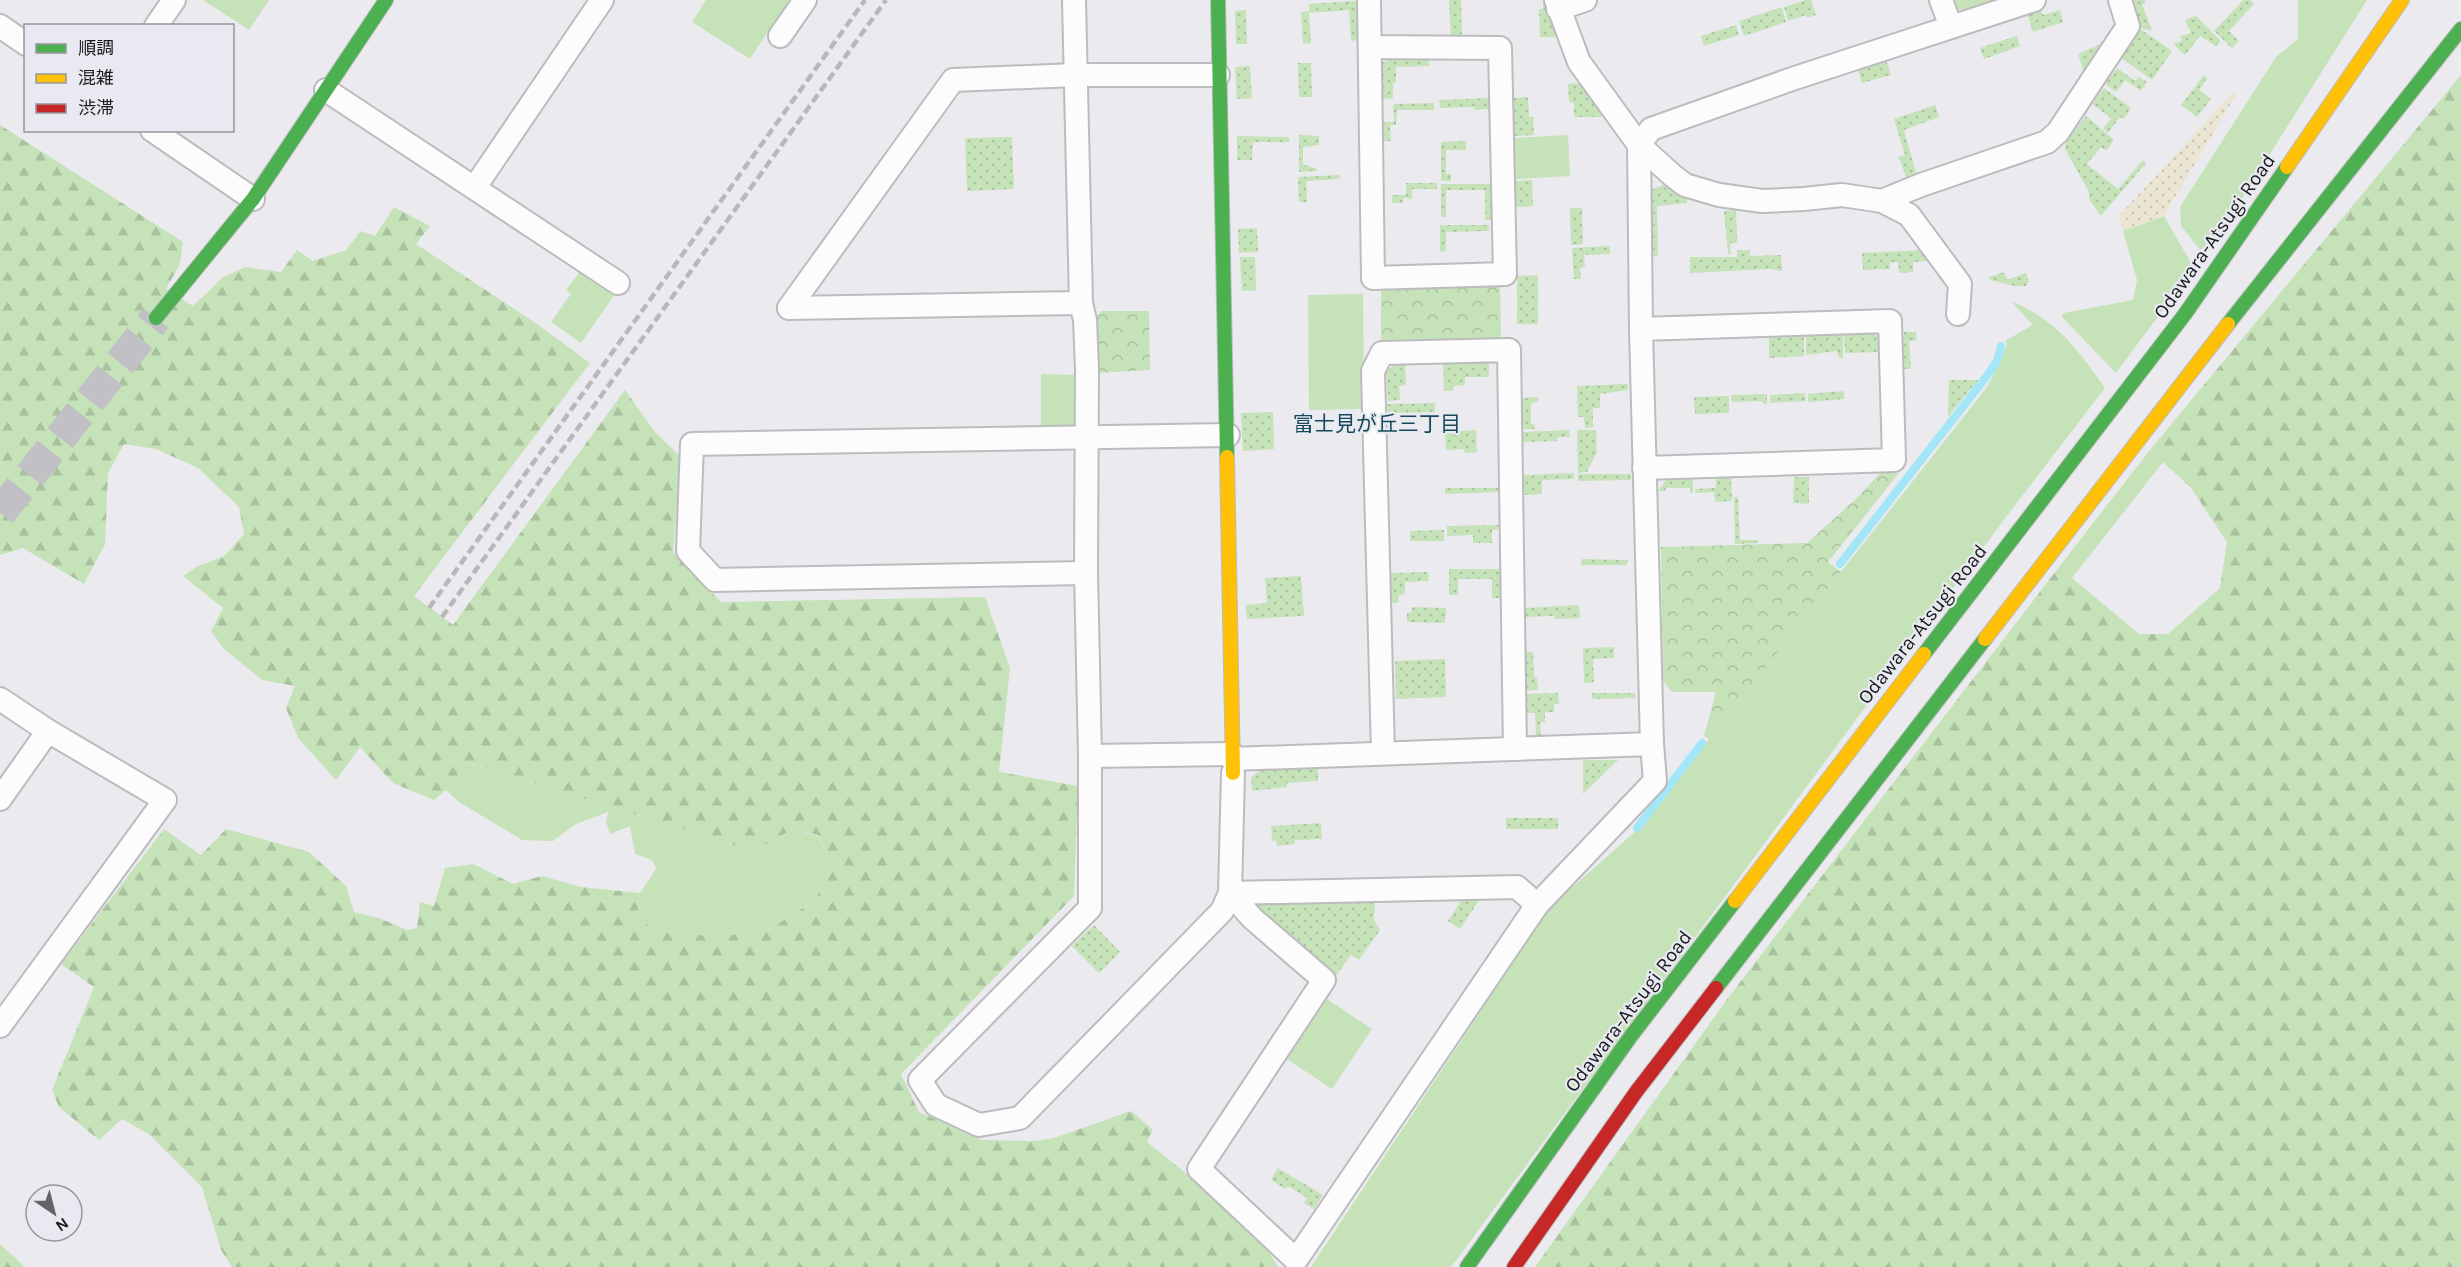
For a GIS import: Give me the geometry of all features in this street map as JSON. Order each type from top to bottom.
[{"type":"main road","points":[[156,318],[253,199],[386,0]]},
{"type":"main road","points":[[1218,0],[1232,762]]},
{"type":"main road","name":"Odawara-Atsugi Road","points":[[1467,1267],[1631,1036],[2185,314],[2402,0]]},
{"type":"main road","points":[[1514,1267],[1636,1092],[2211,346],[2461,29]]},
{"type":"street","points":[[157,24],[174,0]]},
{"type":"street","points":[[476,188],[602,0]]},
{"type":"street","points":[[780,36],[805,0]]},
{"type":"street","points":[[1074,0],[1081,303],[1085,320],[1086,573],[1090,756],[1089,909],[920,1080],[936,1105],[979,1125],[1020,1118],[1222,911],[1230,893],[1232,762]]},
{"type":"street","points":[[1369,0],[1373,278],[1505,274],[1500,48],[1370,47]]},
{"type":"street","points":[[1585,0],[1557,4],[1579,62],[1639,146],[1685,185],[1719,195],[1762,201],[1842,195],[1882,201],[1909,215],[1960,284],[1958,314]]},
{"type":"street","points":[[1941,0],[1951,27]]},
{"type":"street","points":[[1230,893],[1252,918],[1323,980],[1199,1169],[1296,1260],[1537,904],[1655,781],[1644,468],[1639,146],[1651,129],[1795,78],[2034,0]]},
{"type":"street","points":[[1882,201],[1922,184],[2047,142],[2058,132],[2128,26],[2120,0]]},
{"type":"street","points":[[0,26],[24,43]]},
{"type":"street","points":[[1081,303],[789,308],[953,80],[1075,75],[1218,75]]},
{"type":"street","points":[[326,90],[618,283]]},
{"type":"street","points":[[155,132],[253,199]]},
{"type":"street","points":[[1641,329],[1890,321],[1894,460],[1644,468]]},
{"type":"street","points":[[1383,753],[1374,371],[1382,353],[1509,350],[1515,749]]},
{"type":"street","points":[[1086,573],[715,580],[688,551],[692,444],[1227,435]]},
{"type":"street","points":[[0,699],[48,731],[165,800],[0,1026]]},
{"type":"street","points":[[0,800],[48,731]]},
{"type":"street","points":[[1090,756],[1232,762],[1383,753],[1652,744]]},
{"type":"street","points":[[1230,893],[1517,887],[1537,904]]},
{"type":"green space","points":[[203,0],[269,0],[249,30]]},
{"type":"green space","points":[[706,0],[789,0],[750,59],[692,22]]},
{"type":"green space","points":[[1449,0],[1461,0],[1462,36],[1451,37]]},
{"type":"green space","points":[[1811,0],[1816,15],[1807,18],[1806,15],[1788,21],[1784,7]]},
{"type":"green space","points":[[1954,0],[2001,0],[1965,11],[1956,8]]},
{"type":"green space","points":[[2131,0],[2145,0],[2146,3],[2142,4],[2152,31],[2140,28]]},
{"type":"green space","points":[[2243,0],[2250,0],[2254,4],[2229,31],[2239,41],[2232,48],[2214,31]]},
{"type":"green space","points":[[2298,0],[2367,0],[2217,238],[2200,250],[2181,226],[2180,207],[2276,57],[2298,39]]},
{"type":"green space","points":[[1356,1],[1358,40],[1351,41],[1349,10],[1309,13],[1311,43],[1303,44],[1301,12],[1309,11],[1309,4]]},
{"type":"green space","points":[[1543,3],[1546,3],[1556,37],[1540,37],[1539,9],[1543,9]]},
{"type":"green space","points":[[1782,7],[1786,22],[1744,36],[1739,21]]},
{"type":"green space","points":[[2040,8],[2043,15],[2060,10],[2063,22],[2033,32],[2027,13]]},
{"type":"green space","points":[[1246,10],[1247,44],[1236,44],[1235,11]]},
{"type":"green space","points":[[2196,16],[2221,41],[2216,46],[2200,36],[2185,55],[2173,44],[2182,41],[2180,36],[2191,33],[2185,20]]},
{"type":"green space","points":[[1736,25],[1739,35],[1704,46],[1701,36]]},
{"type":"green space","points":[[2140,29],[2172,51],[2152,80],[2120,57]]},
{"type":"green space","points":[[2017,36],[2020,46],[1984,59],[1980,48]]},
{"type":"green space","points":[[2108,41],[2085,75],[2078,54]]},
{"type":"green space","points":[[1428,57],[1429,66],[1396,67],[1393,98],[1381,99],[1380,64],[1392,58]]},
{"type":"green space","points":[[1886,60],[1891,75],[1862,83],[1858,69]]},
{"type":"green space","points":[[1298,63],[1311,63],[1312,97],[1299,97]]},
{"type":"green space","points":[[1250,66],[1252,98],[1237,99],[1235,67]]},
{"type":"green space","points":[[2117,68],[2135,81],[2139,77],[2147,82],[2141,91],[2125,80],[2116,92],[2105,84]]},
{"type":"green space","points":[[2204,75],[2207,78],[2199,90],[2211,99],[2197,117],[2181,105]]},
{"type":"green space","points":[[2461,75],[2461,1267],[1535,1267],[1728,998],[2059,567],[2139,634],[2168,634],[2220,588],[2227,542],[2191,488],[2150,450]]},
{"type":"green space","points":[[1580,83],[1603,117],[1574,117],[1574,103],[1569,102],[1568,84]]},
{"type":"green space","points":[[2104,88],[2131,108],[2124,119],[2120,117],[2108,133],[2103,129],[2111,118],[2092,104]]},
{"type":"green space","points":[[1528,97],[1529,117],[1533,117],[1534,135],[1515,136],[1513,98]]},
{"type":"green space","points":[[1489,98],[1490,109],[1474,110],[1474,107],[1440,108],[1439,100]]},
{"type":"green space","points":[[1434,103],[1434,110],[1397,110],[1396,125],[1390,125],[1391,141],[1380,141],[1380,122],[1394,122],[1393,104]]},
{"type":"green space","points":[[1935,105],[1939,117],[1904,130],[1916,173],[1906,177],[1899,157],[1905,155],[1894,119]]},
{"type":"green space","points":[[2086,116],[2114,140],[2106,151],[2101,147],[2087,164],[2118,189],[2143,160],[2146,163],[2101,216],[2089,199],[2089,192],[2065,149],[2066,142]]},
{"type":"green space","points":[[0,125],[183,242],[180,264],[166,289],[193,306],[222,278],[245,267],[281,272],[297,250],[313,261],[346,250],[361,231],[375,236],[394,207],[430,226],[416,244],[537,324],[590,363],[414,596],[453,625],[625,390],[655,432],[681,457],[673,552],[721,602],[985,597],[1010,668],[999,772],[1078,786],[1074,896],[901,1074],[919,1112],[982,1140],[1035,1141],[1054,1138],[1131,1111],[1153,1130],[1147,1142],[1182,1170],[1269,1252],[1278,1267],[232,1267],[221,1250],[202,1187],[150,1135],[122,1119],[99,1140],[59,1107],[52,1090],[94,987],[61,964],[164,829],[201,855],[226,829],[309,852],[346,886],[354,912],[379,918],[407,930],[417,928],[420,902],[434,906],[445,868],[473,864],[513,884],[542,876],[581,887],[640,893],[636,920],[671,934],[722,936],[770,929],[814,901],[833,868],[818,835],[793,829],[754,851],[466,762],[453,784],[434,800],[393,783],[360,747],[336,780],[298,738],[286,708],[295,686],[262,680],[224,649],[211,631],[223,608],[183,576],[198,566],[223,557],[244,534],[239,507],[198,468],[156,449],[124,444],[108,473],[105,544],[84,584],[23,548],[0,555]]},
{"type":"green space","points":[[1299,135],[1319,136],[1319,145],[1303,147],[1303,165],[1316,168],[1316,171],[1299,172]]},
{"type":"green space","points":[[1568,135],[1570,176],[1516,179],[1514,138]]},
{"type":"green space","points":[[1237,136],[1289,137],[1289,142],[1253,142],[1252,160],[1237,160]]},
{"type":"green space","points":[[1012,137],[1014,189],[967,191],[965,138]]},
{"type":"green space","points":[[1466,141],[1466,150],[1446,150],[1446,174],[1451,174],[1451,181],[1441,181],[1441,142]]},
{"type":"green space","points":[[1339,175],[1340,179],[1306,181],[1307,202],[1299,202],[1298,177]]},
{"type":"green space","points":[[1532,180],[1533,206],[1516,207],[1515,181]]},
{"type":"green space","points":[[1406,183],[1437,183],[1437,189],[1412,189],[1412,199],[1403,198],[1403,203],[1392,203],[1392,195],[1406,195]]},
{"type":"green space","points":[[1669,183],[1687,197],[1687,203],[1657,206],[1658,256],[1651,257],[1648,191]]},
{"type":"green space","points":[[1441,184],[1494,184],[1494,220],[1485,220],[1485,190],[1446,190],[1446,217],[1441,217]]},
{"type":"green space","points":[[1570,208],[1582,208],[1583,244],[1571,245]]},
{"type":"green space","points":[[1736,210],[1737,243],[1730,243],[1731,254],[1728,254],[1724,211]]},
{"type":"green space","points":[[2164,216],[2194,268],[2116,373],[2061,316],[2064,313],[2133,300],[2137,280],[2123,231]]},
{"type":"green space","points":[[1440,225],[1489,225],[1489,231],[1446,232],[1446,251],[1440,252]]},
{"type":"green space","points":[[1257,228],[1258,252],[1239,253],[1238,229]]},
{"type":"green space","points":[[1610,246],[1610,254],[1584,255],[1585,267],[1580,268],[1581,279],[1574,279],[1572,248]]},
{"type":"green space","points":[[1737,250],[1750,250],[1750,256],[1781,255],[1782,271],[1769,269],[1690,273],[1690,257],[1737,257]]},
{"type":"green space","points":[[1924,250],[1932,261],[1913,262],[1913,272],[1899,273],[1898,262],[1890,262],[1890,269],[1863,270],[1862,253]]},
{"type":"green space","points":[[1240,257],[1255,257],[1256,290],[1242,291]]},
{"type":"green space","points":[[581,270],[615,294],[581,343],[551,322],[571,294],[566,290]]},
{"type":"green space","points":[[2004,272],[2007,280],[2026,273],[2029,281],[2026,286],[2015,286],[1990,280],[1989,277]]},
{"type":"green space","points":[[1538,275],[1538,324],[1517,324],[1517,276]]},
{"type":"green space","points":[[1500,286],[1501,339],[1381,340],[1381,287]]},
{"type":"green space","points":[[1363,294],[1364,409],[1309,410],[1308,295]]},
{"type":"green space","points":[[2011,301],[2041,317],[2065,337],[2105,388],[2009,513],[1451,1267],[1311,1267],[1550,907],[1637,830],[1988,386],[2007,344],[2005,341],[2033,325]]},
{"type":"green space","points":[[1101,311],[1149,311],[1150,370],[1096,373],[1093,322]]},
{"type":"green space","points":[[1872,332],[1881,339],[1879,352],[1845,353],[1844,333]]},
{"type":"green space","points":[[1904,332],[1916,332],[1917,340],[1909,341],[1911,369],[1902,369]]},
{"type":"green space","points":[[1843,333],[1843,358],[1839,358],[1837,351],[1806,355],[1806,334]]},
{"type":"green space","points":[[1804,335],[1804,356],[1769,358],[1769,336]]},
{"type":"green space","points":[[1489,359],[1489,377],[1465,377],[1465,385],[1454,386],[1453,391],[1444,391],[1443,360]]},
{"type":"green space","points":[[1405,364],[1406,385],[1399,386],[1400,400],[1388,401],[1386,372],[1394,365]]},
{"type":"green space","points":[[1041,374],[1076,375],[1076,428],[1041,428]]},
{"type":"green space","points":[[1949,380],[1978,380],[1948,417]]},
{"type":"green space","points":[[1628,384],[1628,390],[1600,394],[1600,408],[1593,408],[1593,427],[1585,428],[1584,417],[1578,417],[1577,386]]},
{"type":"green space","points":[[1844,391],[1844,399],[1808,402],[1808,394]]},
{"type":"green space","points":[[1805,393],[1806,401],[1770,403],[1770,395]]},
{"type":"green space","points":[[1767,394],[1767,404],[1763,404],[1762,401],[1732,402],[1731,395]]},
{"type":"green space","points":[[1729,396],[1729,413],[1695,414],[1694,397]]},
{"type":"green space","points":[[1538,397],[1538,402],[1531,403],[1531,424],[1535,425],[1535,429],[1520,429],[1519,398]]},
{"type":"green space","points":[[1435,403],[1435,412],[1388,413],[1387,404]]},
{"type":"green space","points":[[1273,412],[1274,449],[1243,451],[1241,413]]},
{"type":"green space","points":[[1476,430],[1477,452],[1465,453],[1464,449],[1446,450],[1445,432]]},
{"type":"green space","points":[[1569,430],[1570,437],[1557,437],[1557,441],[1522,442],[1522,432]]},
{"type":"green space","points":[[1577,430],[1596,430],[1597,452],[1587,472],[1578,473]]},
{"type":"green space","points":[[2150,450],[2163,462],[2072,578],[2059,567]]},
{"type":"green space","points":[[1884,469],[1898,474],[1828,562],[1841,572],[1709,739],[1704,736],[1716,692],[1672,692],[1663,681],[1661,547],[1807,543],[1856,499]]},
{"type":"green space","points":[[1574,473],[1574,479],[1542,480],[1542,494],[1522,495],[1522,475]]},
{"type":"green space","points":[[1578,474],[1631,474],[1631,480],[1578,481]]},
{"type":"green space","points":[[1693,476],[1693,493],[1690,493],[1690,488],[1666,488],[1665,491],[1658,491],[1668,477]]},
{"type":"green space","points":[[1731,477],[1732,501],[1715,502],[1714,492],[1696,493],[1695,489],[1716,488],[1716,478]]},
{"type":"green space","points":[[1794,477],[1809,477],[1809,504],[1793,503]]},
{"type":"green space","points":[[1445,488],[1500,488],[1500,492],[1445,494]]},
{"type":"green space","points":[[1734,497],[1738,497],[1740,540],[1758,540],[1758,543],[1735,544]]},
{"type":"green space","points":[[1501,525],[1501,529],[1492,530],[1492,543],[1473,543],[1473,535],[1447,536],[1447,526]]},
{"type":"green space","points":[[1444,530],[1444,541],[1410,541],[1410,531]]},
{"type":"green space","points":[[1582,559],[1628,560],[1627,565],[1581,565]]},
{"type":"green space","points":[[1449,569],[1503,569],[1503,598],[1492,598],[1492,579],[1458,579],[1458,595],[1449,595]]},
{"type":"green space","points":[[1428,572],[1429,581],[1405,582],[1405,594],[1399,595],[1399,602],[1391,603],[1391,573]]},
{"type":"green space","points":[[1301,576],[1304,616],[1247,619],[1246,605],[1267,603],[1265,578]]},
{"type":"green space","points":[[1579,605],[1580,618],[1526,617],[1526,608]]},
{"type":"green space","points":[[1412,607],[1446,608],[1445,623],[1407,622],[1407,613],[1412,612]]},
{"type":"green space","points":[[1614,647],[1614,658],[1593,659],[1594,682],[1584,683],[1583,648]]},
{"type":"green space","points":[[1524,652],[1533,652],[1534,677],[1537,678],[1538,690],[1525,691]]},
{"type":"green space","points":[[1445,659],[1446,697],[1396,699],[1395,661]]},
{"type":"green space","points":[[1558,693],[1559,704],[1554,704],[1554,712],[1545,712],[1545,722],[1540,722],[1541,735],[1536,736],[1535,713],[1526,713],[1525,694]]},
{"type":"green space","points":[[1592,693],[1635,693],[1635,698],[1592,699]]},
{"type":"green space","points":[[1583,760],[1618,760],[1583,794]]},
{"type":"green space","points":[[466,762],[754,851],[793,829],[818,836],[833,868],[814,901],[770,929],[722,936],[671,934],[635,920],[640,893],[656,869],[652,860],[635,854],[630,826],[610,834],[606,822],[608,812],[576,824],[553,841],[522,840],[459,802],[446,790],[453,784]]},
{"type":"green space","points":[[1318,768],[1318,781],[1287,783],[1287,787],[1252,791],[1251,778],[1262,769]]},
{"type":"green space","points":[[1506,818],[1558,818],[1558,829],[1506,829]]},
{"type":"green space","points":[[1321,823],[1322,839],[1295,840],[1295,844],[1277,846],[1276,840],[1272,841],[1271,826]]},
{"type":"green space","points":[[1464,896],[1482,896],[1460,929],[1448,921]]},
{"type":"green space","points":[[1254,902],[1375,902],[1374,920],[1380,930],[1359,960],[1351,955],[1335,977],[1287,936]]},
{"type":"green space","points":[[1094,925],[1120,952],[1099,973],[1072,946]]},
{"type":"green space","points":[[1327,999],[1372,1029],[1332,1089],[1287,1059]]},
{"type":"green space","points":[[1278,1168],[1323,1195],[1314,1209],[1304,1203],[1307,1198],[1288,1186],[1285,1189],[1271,1180]]},
{"type":"green space","points":[[0,1244],[25,1267],[0,1267]]},
{"type":"sand","points":[[2233,92],[2236,95],[2164,216],[2123,231],[2119,216]]},
{"type":"waterway","points":[[1840,564],[1986,377],[1997,361],[2001,346]]},
{"type":"waterway","points":[[1637,828],[1702,743]]},
{"type":"tunnel","points":[[0,513],[156,318]]},
{"type":"railway","points":[[429,608],[865,0]]},
{"type":"railway","points":[[442,617],[886,0]]},
{"type":"traffic: fast","points":[[156,318],[253,199],[386,0]]},
{"type":"traffic: fast","points":[[1218,0],[1227,457]]},
{"type":"traffic: fast","points":[[2228,324],[2461,29]]},
{"type":"traffic: fast","points":[[1924,654],[2185,314],[2287,167]]},
{"type":"traffic: fast","points":[[1716,988],[1985,639]]},
{"type":"traffic: fast","points":[[1467,1267],[1631,1036],[1735,901]]},
{"type":"traffic: slow","points":[[2287,167],[2402,0]]},
{"type":"traffic: slow","points":[[1985,639],[2228,324]]},
{"type":"traffic: slow","points":[[1227,457],[1233,773]]},
{"type":"traffic: slow","points":[[1735,901],[1924,654]]},
{"type":"traffic: jam","points":[[1514,1267],[1636,1092],[1716,988]]},
{"type":"district","name":"富士見が丘三丁目","points":[[1377,424]]}]
